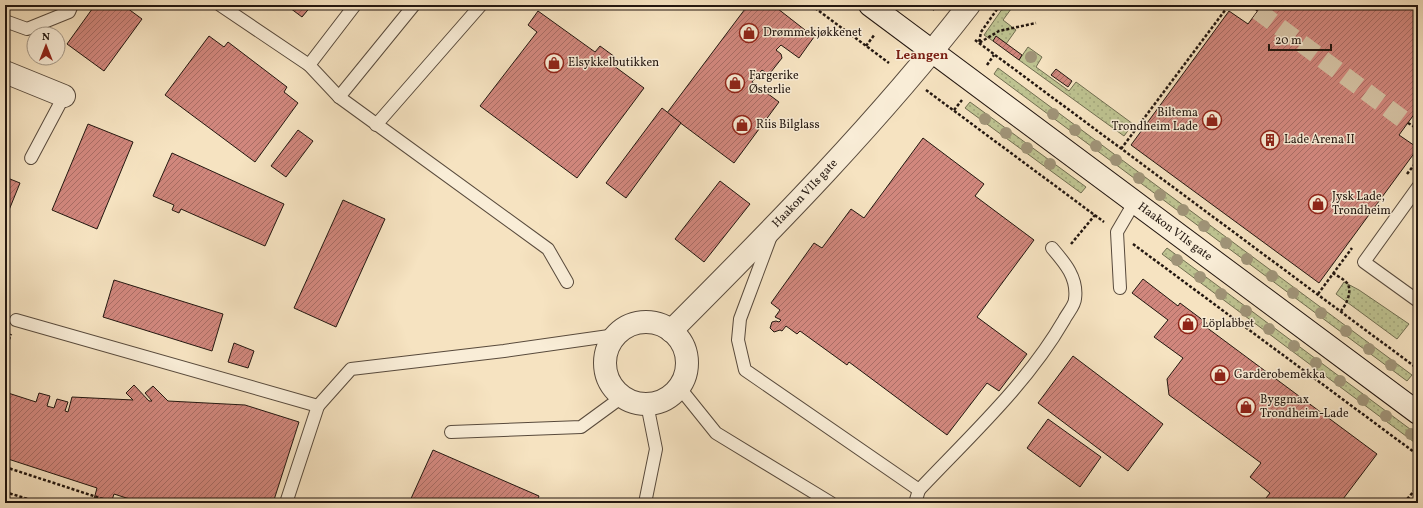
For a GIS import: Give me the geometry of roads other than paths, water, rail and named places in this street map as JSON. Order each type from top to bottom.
[{"type":"street","name":"Haakon VIIs gate","points":[[870,5],[1418,413]]},
{"type":"street","points":[[933,51],[969,5]]},
{"type":"street","name":"Haakon VIIs gate","points":[[671,331],[774,227],[933,51]]},
{"type":"street","points":[[5,72],[64,96]]},
{"type":"street","points":[[649,322],[661,324],[671,331],[680,340],[685,351],[687,363],[685,376],[679,387],[665,399],[647,404],[634,402],[622,397],[612,387],[606,374],[605,360],[608,346],[616,335],[625,327],[637,323],[649,322]]},
{"type":"lane","points":[[5,20],[27,29],[69,12],[72,5]]},
{"type":"lane","points":[[220,5],[309,65],[339,97],[548,249],[568,282]]},
{"type":"lane","points":[[309,65],[355,5]]},
{"type":"lane","points":[[339,97],[414,5]]},
{"type":"lane","points":[[376,125],[481,5]]},
{"type":"lane","points":[[31,158],[64,96]]},
{"type":"lane","points":[[1418,187],[1364,262],[1418,301]]},
{"type":"lane","points":[[1120,288],[1117,232],[1134,203]]},
{"type":"lane","points":[[774,227],[740,319],[738,340],[745,370],[919,490]]},
{"type":"lane","points":[[915,503],[919,490],[1013,390],[1056,334],[1076,300],[1075,281],[1066,264],[1056,253]]},
{"type":"lane","points":[[16,320],[318,406]]},
{"type":"lane","points":[[286,503],[318,406],[351,369],[504,351],[616,335]]},
{"type":"lane","points":[[679,387],[716,433],[831,503]]},
{"type":"lane","points":[[451,432],[581,427],[622,397]]},
{"type":"lane","points":[[645,503],[656,448],[647,404]]},
{"type":"tunnel","points":[[1258,11],[1408,123]]},
{"type":"place","name":"Drømmekjøkkenet","points":[[749,33]]},
{"type":"place","name":"Elsykkelbutikken","points":[[554,63]]},
{"type":"place","name":"Fargerike Østerlie","points":[[735,83]]},
{"type":"place","name":"Biltema Trondheim Lade","points":[[1212,120]]},
{"type":"place","name":"Riis Bilglass","points":[[742,125]]},
{"type":"place","name":"Lade Arena II","points":[[1270,140]]},
{"type":"place","name":"Jysk Lade, Trondheim","points":[[1318,204]]},
{"type":"place","name":"Löplabbet","points":[[1188,324]]},
{"type":"place","name":"Garderobemekka","points":[[1220,375]]},
{"type":"place","name":"Byggmax Trondheim-Lade","points":[[1246,407]]},
{"type":"district","name":"Leangen","points":[[922,56]]}]
